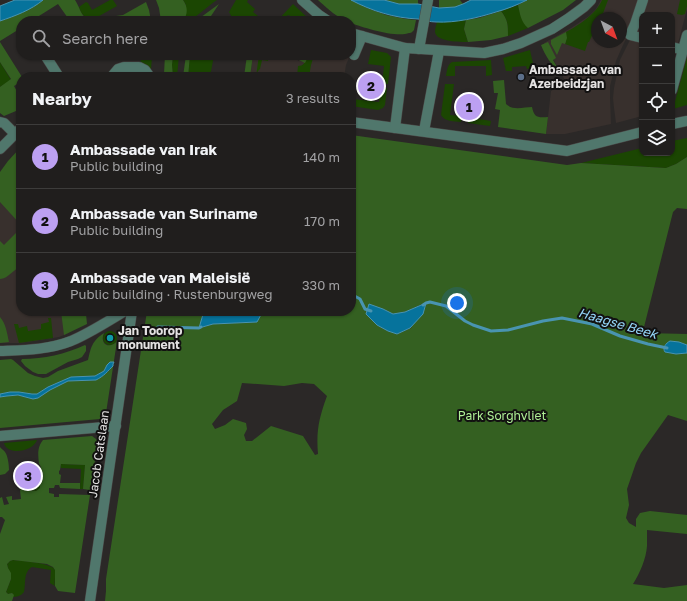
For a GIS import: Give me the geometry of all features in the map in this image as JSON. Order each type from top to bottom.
[{"type":"street","points":[[302,0],[320,16]]},
{"type":"street","points":[[356,34],[405,48],[484,53],[521,43],[552,29],[584,8],[590,0]]},
{"type":"street","points":[[639,37],[630,35],[643,0]]},
{"type":"street","points":[[419,49],[428,3]]},
{"type":"street","points":[[674,84],[687,35]]},
{"type":"street","points":[[356,50],[362,36]]},
{"type":"street","points":[[395,128],[405,48]]},
{"type":"street","points":[[675,48],[683,50]]},
{"type":"street","points":[[424,131],[439,51]]},
{"type":"street","points":[[48,60],[56,72]]},
{"type":"street","points":[[116,72],[118,69],[124,67],[139,67],[146,72]]},
{"type":"street","points":[[675,123],[687,121]]},
{"type":"street","points":[[0,122],[16,130]]},
{"type":"street","points":[[356,123],[568,151],[639,133]]},
{"type":"street","points":[[0,149],[16,133]]},
{"type":"street","points":[[0,351],[36,350],[71,341],[116,316]]},
{"type":"street","name":"Jacob Catslaan","points":[[90,601],[131,316]]},
{"type":"street","points":[[0,436],[116,426]]},
{"type":"shaded area","points":[[601,0],[641,0],[634,23],[627,37],[627,12],[593,12]]},
{"type":"shaded area","points":[[645,0],[687,0],[687,9],[675,55],[675,12],[641,12]]},
{"type":"shaded area","points":[[591,14],[591,48],[622,48],[616,61],[610,86],[611,124],[565,134],[546,134],[551,91],[566,82],[544,43]]},
{"type":"shaded area","points":[[639,17],[639,117],[616,123],[613,98],[614,88],[620,60],[632,36]]},
{"type":"shaded area","points":[[252,60],[348,60],[345,72],[251,72]]},
{"type":"shaded area","points":[[0,182],[16,201],[16,316],[68,316],[69,333],[59,337],[34,341],[0,343]]},
{"type":"green space","points":[[43,0],[75,0],[84,16],[66,16],[58,4],[39,16],[16,16],[16,31],[0,41],[0,21],[29,9]]},
{"type":"green space","points":[[110,0],[113,0],[117,6],[99,16],[84,16],[79,7],[86,2],[92,10]]},
{"type":"green space","points":[[156,0],[183,0],[187,10],[186,16],[160,16]]},
{"type":"green space","points":[[183,0],[217,0],[196,16],[185,16],[186,5]]},
{"type":"green space","points":[[236,0],[248,0],[247,2],[255,9],[253,12],[258,16],[231,16],[229,12]]},
{"type":"green space","points":[[318,0],[351,0],[386,15],[416,20],[414,30],[411,33],[397,34],[380,32],[356,25],[356,16],[338,16]]},
{"type":"green space","points":[[384,0],[418,0],[418,4],[399,4]]},
{"type":"green space","points":[[439,0],[460,0],[463,4],[455,7],[439,8]]},
{"type":"green space","points":[[527,0],[576,0],[563,10],[528,28],[522,20],[518,5]]},
{"type":"green space","points":[[602,0],[608,0],[604,12],[594,12]]},
{"type":"green space","points":[[680,0],[687,0],[685,14],[682,15],[677,14]]},
{"type":"green space","points":[[146,2],[150,16],[116,16],[123,15]]},
{"type":"green space","points":[[219,4],[211,16],[202,16]]},
{"type":"green space","points":[[293,4],[306,16],[289,15],[282,16]]},
{"type":"green space","points":[[518,5],[520,14],[528,28],[508,36],[507,23],[501,11]]},
{"type":"green space","points":[[501,11],[507,23],[508,36],[491,40],[468,42],[464,29],[466,20],[479,18]]},
{"type":"green space","points":[[591,15],[591,38],[585,51],[565,44],[566,32]]},
{"type":"green space","points":[[466,20],[464,29],[468,42],[444,40],[436,35],[435,31],[437,22]]},
{"type":"green space","points":[[566,32],[567,38],[565,44],[562,43],[557,55],[551,44],[551,40]]},
{"type":"green space","points":[[0,42],[19,72],[16,72],[16,85],[14,86],[16,90],[16,111],[4,116],[0,113],[0,87],[11,79],[0,62]]},
{"type":"green space","points":[[548,42],[556,58],[553,60],[560,72],[549,60],[541,45]]},
{"type":"green space","points":[[371,50],[387,53],[391,57],[388,84],[382,84],[384,66],[368,64]]},
{"type":"green space","points":[[530,50],[534,68],[527,69],[526,66],[512,67],[512,71],[506,71],[503,58]]},
{"type":"green space","points":[[687,57],[687,105],[675,108],[675,102]]},
{"type":"green space","points":[[141,60],[152,60],[151,70],[141,64]]},
{"type":"green space","points":[[165,60],[172,60],[173,72],[164,72]]},
{"type":"green space","points":[[172,60],[179,60],[177,72],[173,72]]},
{"type":"green space","points":[[185,60],[190,60],[188,72],[184,72]]},
{"type":"green space","points":[[190,60],[213,60],[211,72],[188,72]]},
{"type":"green space","points":[[246,60],[252,60],[251,72],[245,72]]},
{"type":"green space","points":[[258,60],[262,60],[260,69],[257,72]]},
{"type":"green space","points":[[299,60],[306,60],[305,63]]},
{"type":"green space","points":[[306,60],[312,60],[310,72],[297,72],[298,66],[305,63]]},
{"type":"green space","points":[[491,60],[492,75],[486,76],[486,66],[455,66],[455,76],[446,76],[448,66],[452,62]]},
{"type":"green space","points":[[0,62],[11,80],[0,87]]},
{"type":"green space","points":[[504,80],[506,104],[515,108],[532,107],[535,115],[548,117],[546,134],[498,127],[500,110],[495,109],[498,93],[494,93],[493,81]]},
{"type":"green space","points":[[445,84],[454,84],[450,115],[462,116],[461,122],[447,120],[441,115]]},
{"type":"green space","points":[[381,88],[387,88],[385,105],[383,108],[378,110],[356,107],[356,99],[379,102]]},
{"type":"green space","points":[[468,117],[491,121],[490,126],[468,123]]},
{"type":"green space","name":"Park Sorghvliet","points":[[356,136],[567,165],[581,163],[666,168],[687,157],[687,209],[677,208],[673,212],[643,331],[645,333],[687,334],[687,345],[682,343],[665,352],[676,354],[687,353],[687,421],[668,415],[641,453],[627,489],[629,505],[626,518],[629,523],[636,527],[636,519],[640,513],[650,511],[687,515],[687,534],[647,530],[647,546],[644,561],[633,584],[664,588],[687,585],[687,601],[105,601],[106,579],[146,316],[203,316],[200,328],[213,324],[257,322],[260,316],[356,316]],"holes":[[[425,303],[411,328],[397,334],[377,325],[366,314],[383,309],[393,314],[405,312]],[[242,383],[284,386],[302,383],[314,384],[327,396],[319,425],[317,438],[318,454],[315,455],[303,436],[271,426],[252,441],[246,441],[244,435],[247,429],[246,423],[233,419],[225,425],[215,429],[212,424],[223,410],[237,401]]]},
{"type":"green space","points":[[687,138],[687,157],[666,168],[581,163],[639,149],[639,156],[675,156],[675,140]]},
{"type":"green space","points":[[16,152],[16,220],[0,202],[0,172]]},
{"type":"green space","points":[[16,233],[16,270],[3,279],[0,279],[0,241],[4,245]]},
{"type":"green space","points":[[62,316],[86,316],[87,324],[64,335]]},
{"type":"green space","points":[[0,317],[5,326],[9,342],[0,343]]},
{"type":"green space","points":[[48,318],[51,318],[53,338],[19,343],[14,324],[18,324],[19,328],[27,326],[28,331],[41,329],[41,324],[49,322]]},
{"type":"green space","points":[[107,331],[113,331],[117,335],[117,341],[113,345],[107,345],[103,341],[103,335]]},
{"type":"green space","points":[[104,333],[104,343],[111,345],[117,341],[106,413],[100,419],[0,428],[0,397],[18,395],[33,399],[38,398],[68,381],[96,380],[110,370],[111,367],[107,365],[104,371],[95,376],[71,377],[48,387],[37,394],[10,392],[0,394],[0,360],[11,359],[28,373],[43,378],[48,377],[58,371],[88,360],[93,345]]},
{"type":"green space","points":[[85,345],[86,351],[82,357],[68,362],[46,374],[38,374],[33,372],[21,361],[22,359],[38,358],[70,351]]},
{"type":"green space","points":[[92,436],[98,443],[90,490],[83,489],[85,465],[61,464],[59,471],[59,474],[61,475],[60,483],[80,483],[80,489],[60,488],[59,485],[55,485],[54,488],[49,488],[49,493],[54,494],[54,497],[59,497],[59,494],[90,495],[75,593],[58,591],[55,586],[55,570],[53,567],[47,564],[13,560],[7,564],[11,573],[11,579],[6,592],[14,595],[12,601],[0,601],[0,534],[5,520],[0,517],[0,498],[2,497],[4,505],[9,504],[6,497],[12,496],[12,500],[21,499],[20,490],[36,491],[40,488],[39,470],[41,468],[39,464],[38,451],[43,440]]},
{"type":"green space","points":[[37,440],[31,447],[20,451],[10,450],[4,443]]},
{"type":"green space","points":[[0,447],[5,451],[7,456],[9,470],[5,474],[0,475]]},
{"type":"green space","points":[[61,464],[85,465],[83,489],[80,489],[81,469],[61,468]]},
{"type":"green space","points":[[40,479],[40,488],[36,491],[20,490],[19,480],[25,480],[26,483],[31,483],[32,480]]},
{"type":"green space","points":[[13,560],[36,563],[53,568],[55,570],[55,586],[50,583],[51,570],[32,567],[26,575],[24,592],[19,596],[12,597],[12,593],[8,594],[6,592],[11,579],[7,564]]},
{"type":"water","points":[[15,0],[43,0],[28,10],[0,21],[0,6]]},
{"type":"water","points":[[351,0],[384,0],[399,4],[418,4],[439,8],[455,7],[471,0],[527,0],[508,8],[466,20],[432,22],[375,11]]},
{"type":"water","points":[[426,303],[423,314],[410,328],[397,334],[377,325],[366,314],[369,304],[393,314],[405,312]]},
{"type":"water","points":[[203,316],[260,316],[257,322],[213,324],[199,328]]},
{"type":"water","points":[[670,341],[687,345],[687,353],[676,354],[665,352],[665,346]]},
{"type":"water","points":[[110,362],[114,362],[113,366],[104,375],[96,380],[68,381],[38,398],[33,399],[18,395],[0,397],[0,394],[10,392],[37,394],[48,387],[71,377],[95,376],[104,371]]},
{"type":"waterway","name":"Haagse Beek","points":[[356,297],[360,299],[365,309],[371,311]]},
{"type":"waterway","name":"Haagse Beek","points":[[423,305],[430,302],[446,306],[465,321],[491,331],[508,330],[562,318],[592,324],[620,336],[667,348]]},
{"type":"waterway","name":"Haagse Beek","points":[[158,327],[201,327]]},
{"type":"place","name":"Ambassade van Azerbeidzjan","points":[[521,77]]},
{"type":"place","name":"Ambassade van Suriname","points":[[371,86]]},
{"type":"place","name":"Ambassade van Irak","points":[[469,107]]},
{"type":"place","name":"Jan Toorop monument","points":[[110,338]]},
{"type":"place","name":"Ambassade van Maleisië","points":[[28,476]]}]
